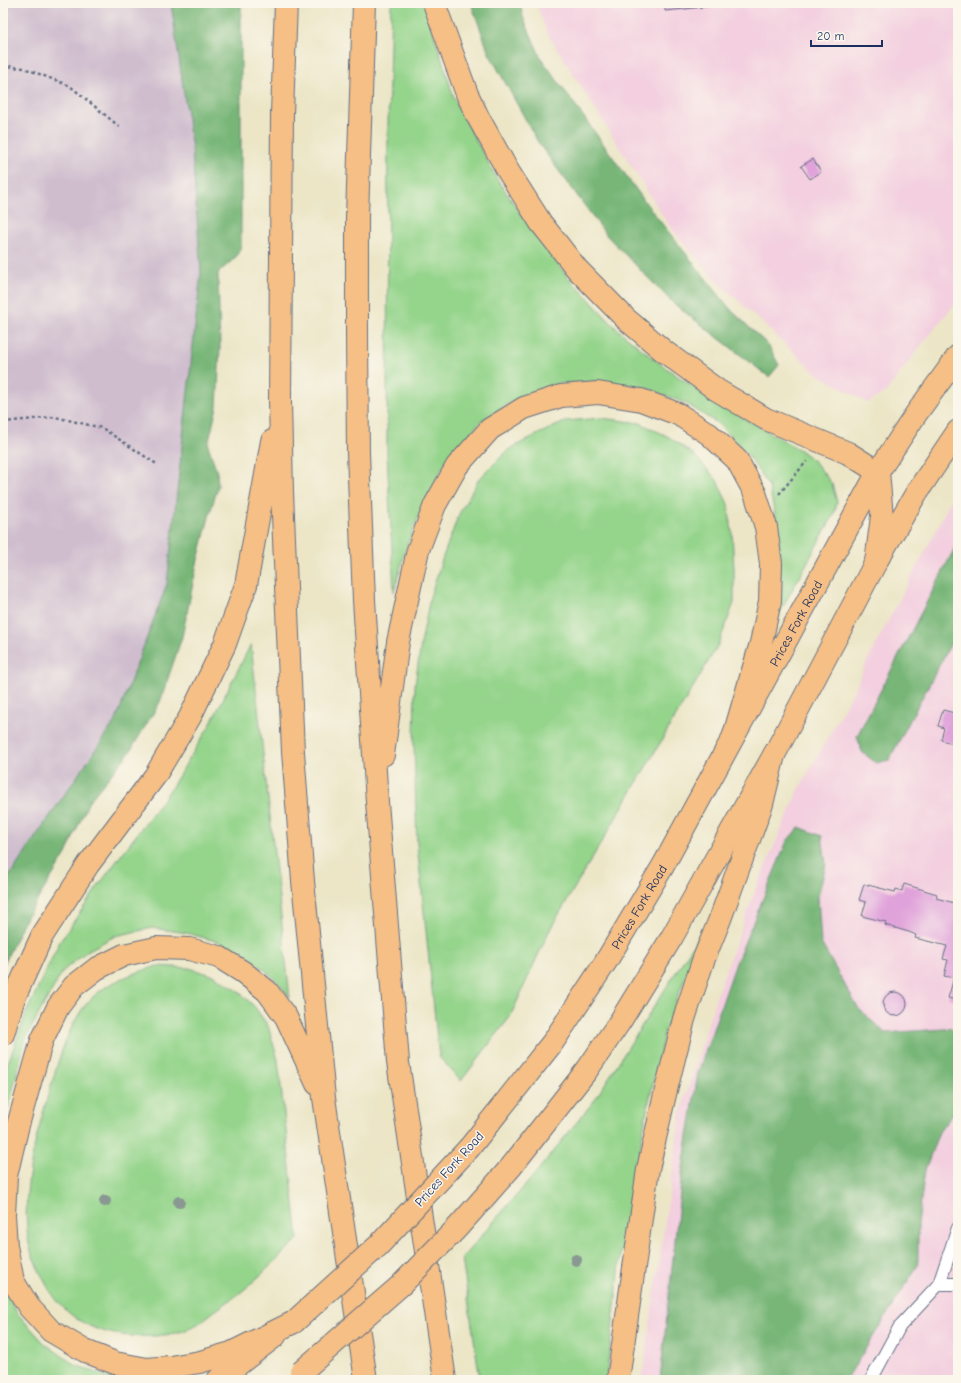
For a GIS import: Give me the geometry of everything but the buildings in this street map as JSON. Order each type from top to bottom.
[{"type":"main road","points":[[286,3],[282,114],[280,401],[284,546],[293,752],[303,881],[324,1098],[366,1380]]},
{"type":"main road","points":[[364,3],[357,217],[358,453],[364,600],[376,802],[398,1062],[445,1380]]},
{"type":"main road","points":[[434,3],[467,94],[478,117],[512,178],[541,223],[577,269],[626,319],[665,352],[717,390],[766,419],[848,453],[878,472],[882,516],[876,562]]},
{"type":"main road","name":"Prices Fork Road","points":[[218,1380],[294,1322],[378,1245],[470,1147],[553,1042],[605,963],[662,866],[878,472],[916,414],[958,356]]},
{"type":"main road","points":[[376,802],[398,642],[418,550],[435,505],[457,466],[490,429],[524,408],[561,396],[598,393],[641,400],[678,414],[709,434],[736,460],[756,493],[766,527],[770,564],[770,601],[761,643],[734,735]]},
{"type":"main road","points":[[3,1034],[14,998],[42,936],[88,865],[155,776],[190,717],[225,644],[246,585],[265,475],[280,401]]},
{"type":"main road","points":[[296,1376],[400,1285],[457,1228],[511,1167],[587,1070],[621,1020],[672,937],[774,755],[876,562],[917,492],[958,431]]},
{"type":"main road","points":[[618,1380],[648,1169],[666,1090],[687,1012],[703,961],[762,804],[774,755]]},
{"type":"main road","points":[[294,1322],[231,1353],[200,1362],[170,1367],[147,1369],[115,1363],[85,1351],[51,1331],[29,1307],[13,1281],[6,1246],[4,1215],[6,1176],[18,1125],[42,1040],[58,1007],[74,986],[96,969],[124,955],[156,948],[189,949],[219,957],[243,972],[267,991],[286,1017],[324,1098]]},
{"type":"lane","points":[[871,1380],[900,1326],[939,1284],[958,1228]]},
{"type":"lane","points":[[939,1284],[958,1284]]},
{"type":"path","points":[[3,66],[24,68],[70,86],[121,128]]},
{"type":"path","points":[[3,422],[55,418],[102,428],[158,465]]},
{"type":"path","points":[[776,498],[810,458]]},
{"type":"shaded area","points":[[3,3],[171,3],[192,149],[201,272],[167,584],[116,720],[3,886]]},
{"type":"shaded area","points":[[536,3],[958,3],[958,300],[886,392],[868,403],[816,373],[714,278],[670,227],[547,33]]},
{"type":"shaded area","points":[[958,484],[958,1380],[642,1380],[681,1111],[718,991],[756,888],[798,791],[854,690],[869,657],[937,529]]},
{"type":"green space","points":[[171,3],[241,3],[241,247],[236,257],[218,273],[220,348],[217,407],[208,445],[217,472],[218,486],[197,564],[182,637],[160,702],[129,753],[89,801],[66,854],[23,923],[3,966],[3,886],[116,720],[167,584],[201,272],[192,149]]},
{"type":"green space","points":[[391,3],[424,3],[454,98],[465,120],[496,177],[532,231],[568,277],[617,329],[659,363],[712,400],[800,450],[815,462],[832,484],[837,502],[834,514],[770,630],[780,560],[778,528],[769,487],[748,455],[720,425],[685,403],[644,387],[597,381],[556,384],[516,399],[480,422],[446,461],[424,503],[406,548],[394,592],[387,453],[388,124]]},
{"type":"green space","points":[[471,3],[520,3],[523,17],[541,58],[651,210],[731,310],[768,345],[779,365],[769,377],[673,303],[608,237],[539,144],[489,53]]},
{"type":"green space","points":[[601,418],[640,423],[669,437],[694,455],[716,479],[728,504],[732,532],[734,603],[718,645],[549,931],[510,1017],[461,1081],[439,1057],[417,844],[414,744],[415,685],[430,597],[459,514],[479,479],[508,450],[536,435],[567,421]]},
{"type":"green space","points":[[958,542],[958,630],[889,760],[876,763],[862,752],[857,736]]},
{"type":"green space","points":[[251,644],[290,998],[277,981],[249,956],[219,942],[187,933],[152,928],[115,936],[87,951],[63,971],[26,1038],[3,1128],[4,1074],[27,1011],[59,943],[101,882],[170,790],[210,725]]},
{"type":"green space","points":[[799,827],[822,836],[826,864],[818,897],[821,943],[858,1008],[885,1033],[958,1028],[958,1107],[939,1132],[925,1170],[918,1224],[918,1265],[846,1380],[660,1380],[682,1174],[698,1073],[736,963],[787,841]]},
{"type":"green space","points":[[704,928],[665,1030],[646,1115],[621,1255],[606,1380],[480,1380],[462,1258],[530,1180],[594,1101]]},
{"type":"green space","points":[[157,966],[189,968],[215,976],[237,990],[254,1006],[268,1026],[278,1060],[298,1239],[243,1291],[191,1328],[172,1334],[129,1336],[110,1333],[89,1326],[72,1315],[57,1301],[45,1282],[32,1254],[29,1244],[26,1206],[30,1167],[44,1110],[64,1045],[80,1012],[95,995],[111,984]]},
{"type":"green space","points":[[3,1287],[17,1313],[44,1343],[75,1365],[117,1380],[3,1380]]}]
